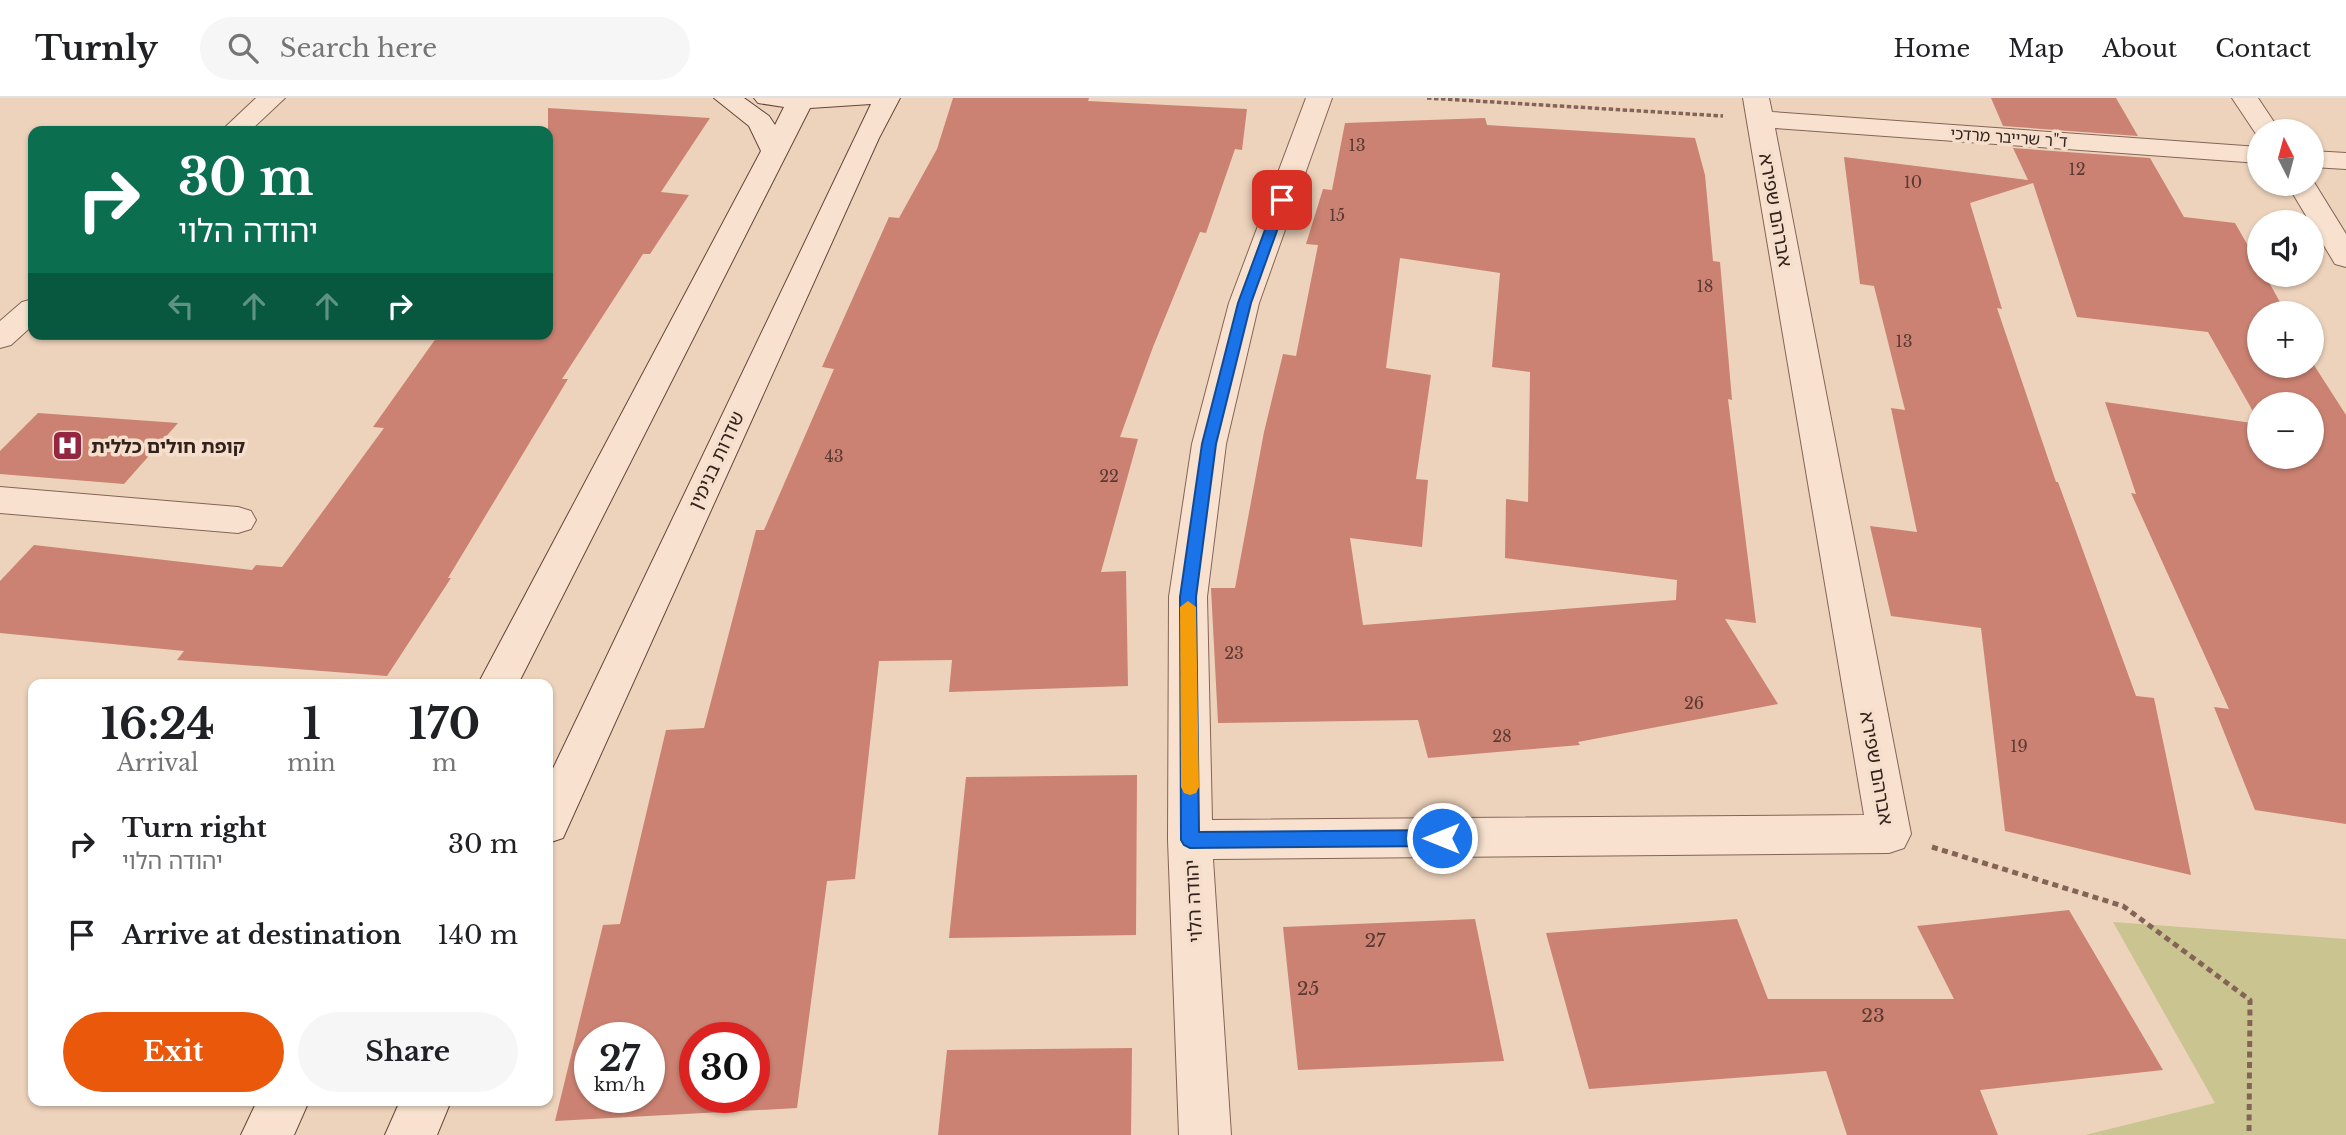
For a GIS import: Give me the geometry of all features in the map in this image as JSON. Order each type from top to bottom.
[{"type":"street","points":[[240,126],[272,98]]},
{"type":"street","points":[[727,98],[760,122],[773,150]]},
{"type":"street","points":[[767,98],[865,98]]},
{"type":"street","name":"שדרות בנימין","points":[[553,813],[866,138],[887,98]]},
{"type":"street","name":"יהודה הלוי","points":[[1205,1135],[1190,840],[1188,597],[1209,444],[1244,303],[1319,98]]},
{"type":"street","points":[[2245,98],[2259,119]]},
{"type":"street","points":[[501,679],[801,99]]},
{"type":"street","name":"אברהם שפירא","points":[[1190,840],[1889,834],[1757,108]]},
{"type":"street","name":"ד\"ר שרייבר מרדכי","points":[[1757,108],[2247,154]]},
{"type":"street","points":[[2324,160],[2346,161]]},
{"type":"street","points":[[2308,196],[2346,258]]},
{"type":"street","points":[[0,338],[28,313]]},
{"type":"street","points":[[0,500],[238,520]]},
{"type":"street","points":[[267,1135],[282,1106]]},
{"type":"street","points":[[411,1135],[424,1106]]},
{"type":"path","points":[[1427,98],[1757,108]]},
{"type":"path","points":[[1889,834],[2123,906],[2249,1000],[2249,1135]]},
{"type":"shaded area","points":[[2113,922],[2346,939],[2346,1135],[2085,1135],[2215,1103]]},
{"type":"building","points":[[953,98],[1089,98],[1088,101],[1247,109],[1242,150],[1235,149],[1206,233],[1200,232],[1120,437],[1138,439],[1101,572],[1126,571],[1128,686],[949,692],[952,660],[879,661],[855,879],[827,881],[797,1108],[770,1109],[770,1022],[679,1022],[679,1113],[704,1113],[555,1121],[574,1043],[574,1113],[665,1113],[665,1022],[579,1022],[603,925],[620,924],[666,730],[704,728],[756,530],[764,530],[834,369],[822,367],[889,217],[899,218],[937,149]]},
{"type":"building","points":[[1991,98],[2116,98],[2138,136],[2003,126]]},
{"type":"building","points":[[548,108],[710,118],[661,192],[689,195],[650,254],[643,254],[562,379],[568,379],[448,578],[451,578],[387,676],[177,660],[184,651],[0,633],[0,581],[34,545],[252,570],[256,565],[282,567],[384,428],[373,427],[435,340],[553,340],[553,126],[548,126]]},
{"type":"building","points":[[1485,118],[1487,125],[1695,138],[1705,175],[1713,261],[1720,262],[1732,400],[1728,399],[1756,623],[1725,619],[1778,704],[1578,742],[1580,745],[1428,758],[1418,720],[1218,723],[1211,588],[1235,588],[1264,432],[1283,354],[1296,356],[1318,245],[1306,244],[1323,189],[1332,190],[1345,123]],"holes":[[[1400,258],[1500,273],[1492,367],[1530,372],[1528,502],[1506,499],[1505,558],[1677,580],[1676,600],[1363,625],[1350,538],[1422,547],[1428,480],[1416,479],[1431,375],[1386,368]]]},
{"type":"building","points":[[2013,148],[2150,158],[2184,217],[2235,223],[2247,244],[2247,287],[2272,287],[2279,301],[2247,301],[2247,378],[2322,378],[2346,415],[2346,824],[2255,810],[2214,707],[2229,709],[2131,493],[2136,494],[2105,402],[2247,422],[2247,469],[2324,469],[2324,392],[2247,392],[2247,401],[2208,332],[2077,317],[2033,183],[1970,203],[2002,309],[1997,308],[2056,482],[2136,696],[2154,698],[2191,875],[2005,831],[1981,628],[1891,616],[1870,526],[1917,532],[1891,408],[1905,410],[1874,286],[1860,284],[1844,157],[2028,180]]},
{"type":"building","points":[[38,413],[178,423],[124,484],[0,474],[0,451]]},
{"type":"building","points":[[1137,775],[1136,935],[949,938],[966,777]]},
{"type":"building","points":[[2069,910],[2163,1070],[1980,1090],[1998,1135],[1847,1135],[1826,1071],[1589,1089],[1546,933],[1737,919],[1768,999],[1954,999],[1917,926]]},
{"type":"building","points":[[1475,919],[1504,1061],[1298,1070],[1283,927]]},
{"type":"building","points":[[1132,1048],[1131,1135],[938,1135],[947,1050]]},
{"type":"slow traffic","points":[[1188,607],[1190,787]]},
{"type":"place","name":"קופת חולים כללית","points":[[68,446]]},
{"type":"route","points":[[1282,200],[1244,303],[1209,444],[1188,597],[1190,840],[1442,838]]}]
